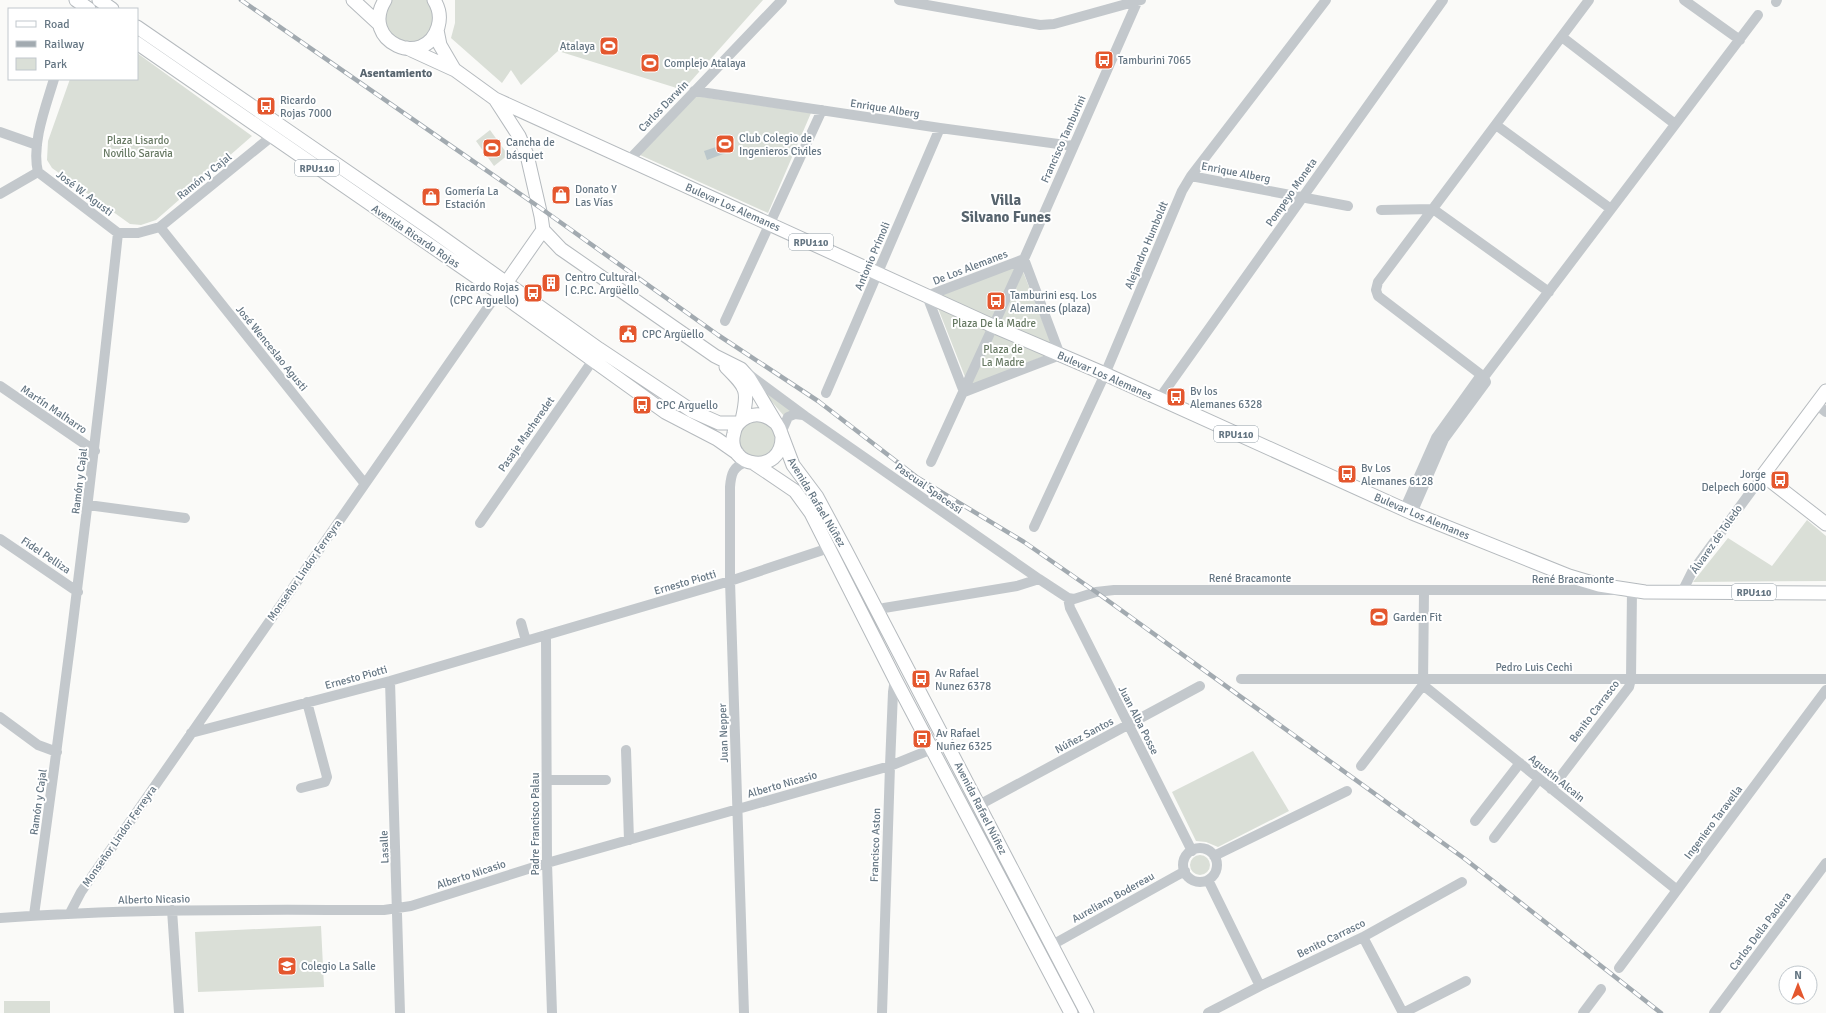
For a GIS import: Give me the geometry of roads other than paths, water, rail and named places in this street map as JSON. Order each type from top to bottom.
[{"type":"main road","points":[[99,0],[111,8]]},
{"type":"main road","points":[[353,0],[379,24],[387,39],[396,45],[407,48],[455,70],[495,98],[519,136],[530,165],[543,230]]},
{"type":"main road","points":[[379,24],[380,9],[385,0]]},
{"type":"main road","points":[[407,48],[424,45],[430,41],[437,30],[440,17],[435,1]]},
{"type":"main road","points":[[77,3],[86,8]]},
{"type":"main road","name":"Avenida Ricardo Rojas","points":[[138,28],[323,155],[502,287],[593,360],[665,412],[717,439],[746,459]]},
{"type":"main road","points":[[437,30],[440,45],[455,70]]},
{"type":"main road","name":"Avenida Ricardo Rojas","points":[[138,44],[271,137],[599,349],[692,411],[719,423],[740,421]]},
{"type":"main road","name":"Bulevar Los Alemanes","points":[[495,98],[878,272],[993,326],[1104,374],[1408,511],[1569,576],[1599,585],[1632,590],[1682,592],[1826,593]]},
{"type":"main road","points":[[519,136],[518,129],[522,122],[529,119],[542,120]]},
{"type":"main road","points":[[271,137],[283,135],[307,151],[323,155]]},
{"type":"main road","name":"Avenida Rafael Núñez","points":[[543,230],[547,237],[561,249],[716,356],[741,369],[749,378],[780,430],[793,465],[822,505],[1088,1013]]},
{"type":"main road","name":"Monseñor Lindor Ferreyra","points":[[502,287],[543,230]]},
{"type":"main road","points":[[529,250],[549,247],[561,249]]},
{"type":"main road","name":"Avenida Rafael Núñez","points":[[716,356],[743,386],[746,396],[740,421],[733,437],[734,448],[746,459],[790,487],[799,495],[811,513],[895,678],[1071,1013]]},
{"type":"main road","name":"Álvarez de Toledo","points":[[1763,475],[1821,408],[1826,391]]},
{"type":"main road","name":"RPU110","points":[[740,421],[757,414],[768,417],[780,430]]},
{"type":"main road","name":"Avenida Rafael Núñez","points":[[746,459],[769,461],[776,456],[780,448],[780,430]]},
{"type":"main road","points":[[1763,475],[1826,524]]},
{"type":"main road","points":[[923,731],[932,740],[964,801],[970,806],[979,805]]},
{"type":"street","name":"Carlos Darwin","points":[[629,160],[782,0]]},
{"type":"street","points":[[899,0],[1040,25],[1054,24],[1139,0]]},
{"type":"street","name":"Francisco Tamburini","points":[[931,462],[1024,259],[1139,0]]},
{"type":"street","name":"Alejandro Humboldt","points":[[1034,527],[1104,374],[1182,191],[1191,176],[1326,0]]},
{"type":"street","name":"Pompeyo Moneta","points":[[1159,399],[1443,0]]},
{"type":"street","points":[[1408,511],[1444,439],[1486,382],[1484,377],[1378,296],[1376,290],[1378,282],[1589,0]]},
{"type":"street","points":[[1684,0],[1740,40]]},
{"type":"street","points":[[1484,377],[1758,15]]},
{"type":"street","points":[[1562,37],[1675,124]]},
{"type":"street","points":[[0,194],[38,172],[36,164],[37,144],[54,80]]},
{"type":"street","name":"Enrique Alberg","points":[[694,91],[940,128],[1073,146]]},
{"type":"street","points":[[725,321],[771,224],[822,110]]},
{"type":"street","points":[[1496,125],[1611,209]]},
{"type":"street","name":"Antonio Prímoli","points":[[826,393],[940,128]]},
{"type":"street","points":[[0,132],[37,144]]},
{"type":"street","name":"Ramón y Cajal","points":[[34,915],[78,592],[95,451],[118,233],[138,233],[160,227],[271,137]]},
{"type":"street","name":"José W. Agusti","points":[[38,172],[118,233]]},
{"type":"street","name":"Enrique Alberg","points":[[1191,176],[1348,206]]},
{"type":"street","points":[[1381,210],[1433,209],[1549,292]]},
{"type":"street","name":"José Wenceslao Agusti","points":[[160,227],[365,484]]},
{"type":"street","name":"De Los Alemanes","points":[[964,392],[927,296],[1024,259],[1060,355]]},
{"type":"street","name":"Monseñor Lindor Ferreyra","points":[[70,913],[81,892],[502,287]]},
{"type":"street","points":[[964,392],[1060,355]]},
{"type":"street","name":"Pasaje Macheredet","points":[[480,523],[593,360]]},
{"type":"street","name":"Pascual Spacessi","points":[[741,369],[805,416],[1039,579]]},
{"type":"street","name":"Martín Malharro","points":[[0,386],[95,451]]},
{"type":"street","points":[[780,430],[790,415],[797,414],[805,416]]},
{"type":"street","name":"Juan Nepper","points":[[744,1013],[730,581],[731,476],[738,465],[746,459]]},
{"type":"street","name":"Álvarez de Toledo","points":[[1682,592],[1692,572],[1763,475]]},
{"type":"street","points":[[88,505],[185,518]]},
{"type":"street","name":"Fidel Pelliza","points":[[0,539],[78,592]]},
{"type":"street","name":"Ernesto Piotti","points":[[191,733],[390,681],[730,581],[829,548]]},
{"type":"street","points":[[878,610],[1017,586],[1039,579],[1068,598]]},
{"type":"street","name":"René Bracamonte","points":[[1068,598],[1079,598],[1096,592],[1114,590],[1632,590]]},
{"type":"street","name":"Benito Carrasco","points":[[1551,789],[1625,692],[1631,679],[1632,590]]},
{"type":"street","points":[[1361,766],[1423,681],[1424,591]]},
{"type":"street","name":"Juan Alba Posse","points":[[1068,598],[1070,608],[1192,851]]},
{"type":"street","points":[[521,623],[526,641]]},
{"type":"street","name":"Padre Francisco Palau","points":[[546,635],[547,863],[552,1013]]},
{"type":"street","name":"Francisco Aston","points":[[882,1013],[890,766],[893,692],[895,678]]},
{"type":"street","name":"Pedro Luis Cechi","points":[[1241,679],[1423,681],[1826,679]]},
{"type":"street","name":"Lasalle","points":[[390,681],[400,1013]]},
{"type":"street","name":"Agustín Alcain","points":[[1423,681],[1520,764],[1677,890]]},
{"type":"street","name":"Núñez Santos","points":[[979,805],[1200,686]]},
{"type":"street","name":"Ingeniero Taravella","points":[[1619,968],[1826,690]]},
{"type":"street","points":[[301,788],[325,782],[327,777],[308,702]]},
{"type":"street","points":[[0,717],[38,745],[57,752]]},
{"type":"street","name":"Alberto Nicasio","points":[[0,918],[70,913],[172,910],[384,910],[411,906],[547,863],[890,766],[932,749]]},
{"type":"street","points":[[626,750],[629,840]]},
{"type":"street","points":[[1475,821],[1520,764]]},
{"type":"street","points":[[1494,838],[1539,779]]},
{"type":"street","points":[[547,780],[606,780]]},
{"type":"street","points":[[1214,856],[1347,791]]},
{"type":"street","points":[[1204,849],[1214,856],[1217,867],[1214,875],[1208,880],[1194,881],[1184,871],[1185,858],[1192,851],[1204,849]]},
{"type":"street","name":"Carlos Della Paolera","points":[[1714,1013],[1826,863]]},
{"type":"street","name":"Aureliano Bodereau","points":[[1052,945],[1184,871]]},
{"type":"street","points":[[1208,880],[1260,986]]},
{"type":"street","name":"Benito Carrasco","points":[[1208,1013],[1260,986],[1363,937],[1462,882]]},
{"type":"street","points":[[172,910],[178,1013]]},
{"type":"street","points":[[1363,937],[1403,1013],[1466,981]]},
{"type":"street","points":[[1583,1013],[1601,989]]},
{"type":"railway","points":[[241,0],[539,207],[718,335],[818,401],[918,478],[1024,542],[1096,592],[1465,859],[1661,1013]]},
{"type":"place","name":"Atalaya","points":[[609,46]]},
{"type":"place","name":"Tamburini 7065","points":[[1104,60]]},
{"type":"place","name":"Complejo Atalaya","points":[[650,63]]},
{"type":"place","name":"Ricardo Rojas 7000","points":[[266,106]]},
{"type":"place","name":"Club Colegio de Ingenieros Civiles","points":[[725,144]]},
{"type":"place","name":"Cancha de básquet","points":[[492,148]]},
{"type":"place","name":"Donato Y Las Vías","points":[[561,195]]},
{"type":"place","name":"Gomería La Estación","points":[[431,197]]},
{"type":"place","name":"Centro Cultural | C.P.C. Argüello","points":[[551,283]]},
{"type":"place","name":"Ricardo Rojas (CPC Arguello)","points":[[533,293]]},
{"type":"place","name":"Tamburini esq. Los Alemanes (plaza)","points":[[996,301]]},
{"type":"place","name":"CPC Argüello","points":[[628,334]]},
{"type":"place","name":"Bv los Alemanes 6328","points":[[1176,397]]},
{"type":"place","name":"CPC Arguello","points":[[642,405]]},
{"type":"place","name":"Bv Los Alemanes 6128","points":[[1347,474]]},
{"type":"place","name":"Jorge Delpech 6000","points":[[1780,480]]},
{"type":"place","name":"Garden Fit","points":[[1379,617]]},
{"type":"place","name":"Av Rafael Nunez 6378","points":[[921,679]]},
{"type":"place","name":"Av Rafael Nuñez 6325","points":[[922,739]]},
{"type":"place","name":"Colegio La Salle","points":[[287,966]]},
{"type":"district","name":"Asentamiento","points":[[396,73]]},
{"type":"district","name":"Villa Silvano Funes","points":[[1006,208]]},
{"type":"park label","name":"Plaza Lisardo Novillo Saravia","points":[[138,146]]},
{"type":"park label","name":"Plaza De la Madre","points":[[994,323]]},
{"type":"park label","name":"Plaza de La Madre","points":[[1003,355]]}]
